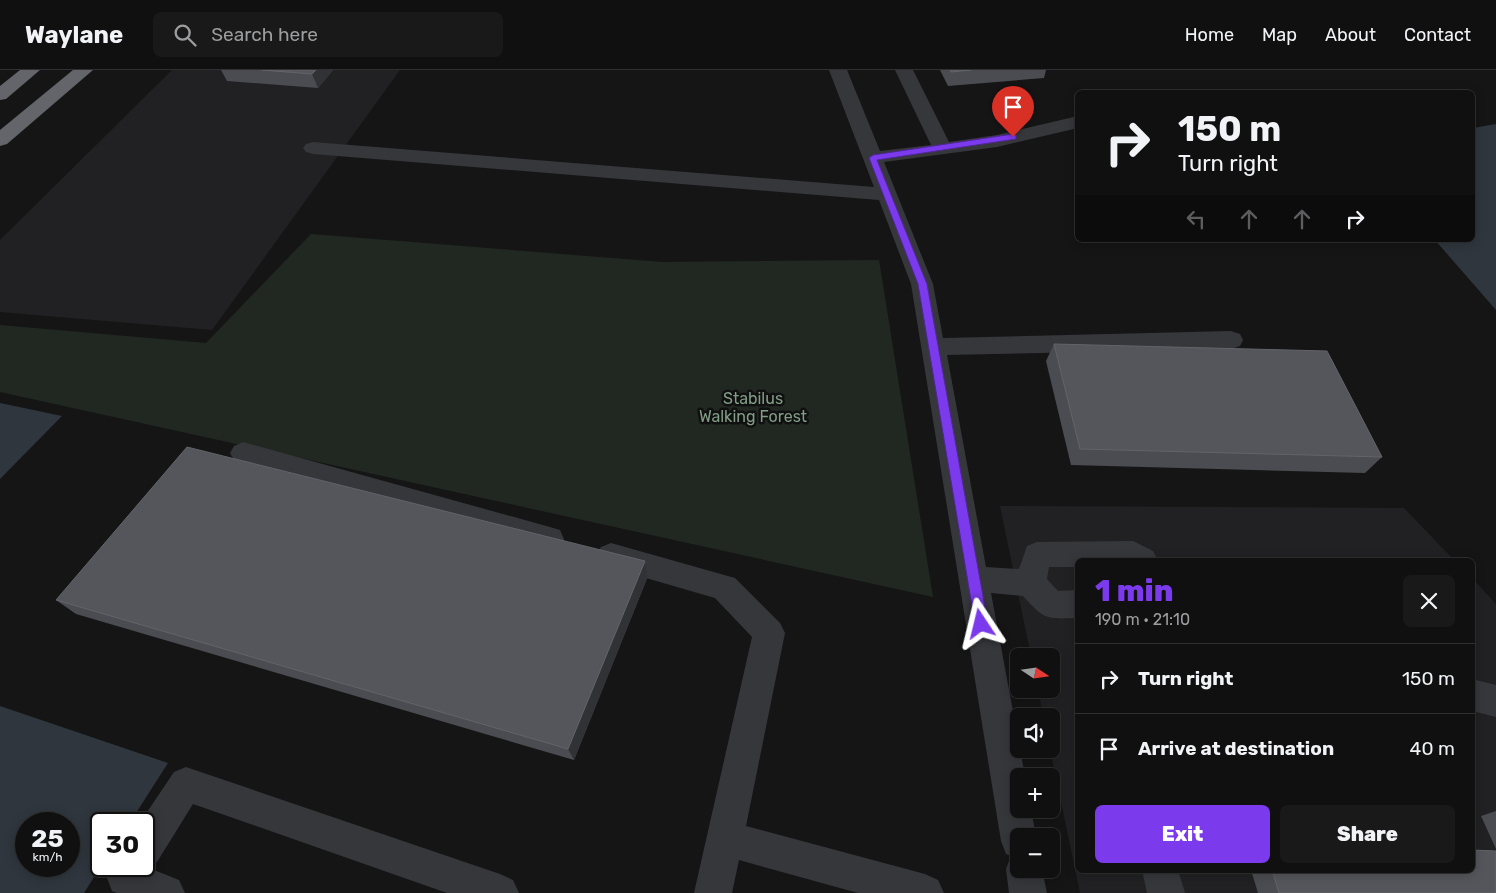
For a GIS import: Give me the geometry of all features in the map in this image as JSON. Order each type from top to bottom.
[{"type":"highway","points":[[0,95],[31,70]]},
{"type":"highway","points":[[0,140],[84,70]]},
{"type":"street","points":[[838,70],[922,284],[1017,828]]},
{"type":"street","points":[[904,70],[943,149]]},
{"type":"street","points":[[873,158],[996,140],[1075,123]]},
{"type":"street","points":[[313,148],[886,194]]},
{"type":"street","points":[[933,347],[1232,340]]},
{"type":"street","points":[[243,453],[724,587],[769,633],[713,893]]},
{"type":"street","points":[[1031,583],[1037,555],[1133,554],[1140,558]]},
{"type":"street","points":[[973,579],[1031,583],[1052,605],[1075,604]]},
{"type":"street","points":[[1475,696],[1496,701]]},
{"type":"street","points":[[155,832],[186,784],[500,893]]},
{"type":"street","points":[[725,838],[925,893]]},
{"type":"street","points":[[1161,873],[1166,893]]},
{"type":"street","points":[[126,877],[166,893]]},
{"type":"street","points":[[1026,878],[1028,893]]},
{"type":"shaded area","points":[[172,70],[400,70],[212,330],[0,312],[0,240]]},
{"type":"shaded area","points":[[1496,124],[1496,310],[1437,242],[1475,242],[1475,128]]},
{"type":"shaded area","points":[[0,403],[62,416],[0,479]]},
{"type":"shaded area","points":[[1000,506],[1404,508],[1452,558],[1075,558],[1075,869],[1060,797],[1060,768],[1054,768],[1052,758],[1060,758],[1060,708],[1042,708],[1040,698],[1060,698],[1060,648],[1029,648]]},
{"type":"shaded area","points":[[1475,581],[1496,604],[1496,893],[1080,893],[1076,873],[1475,873]]},
{"type":"shaded area","points":[[0,706],[168,763],[137,812],[90,812],[90,877],[94,877],[84,893],[0,893]]},
{"type":"green space","name":"Stabilus Walking Forest","points":[[311,234],[662,262],[879,260],[933,597],[0,392],[0,325],[206,343]]},
{"type":"building","points":[[262,70],[316,70],[312,74]]},
{"type":"building","points":[[950,70],[971,70],[951,72]]},
{"type":"building","points":[[1054,344],[1327,351],[1382,457],[1080,449]]},
{"type":"building","points":[[187,447],[645,561],[568,749],[56,600]]},
{"type":"building","points":[[1475,850],[1496,851],[1496,893],[1279,893],[1273,873],[1475,873]]},
{"type":"route","points":[[981,624],[922,284],[873,158],[1013,137]]}]
